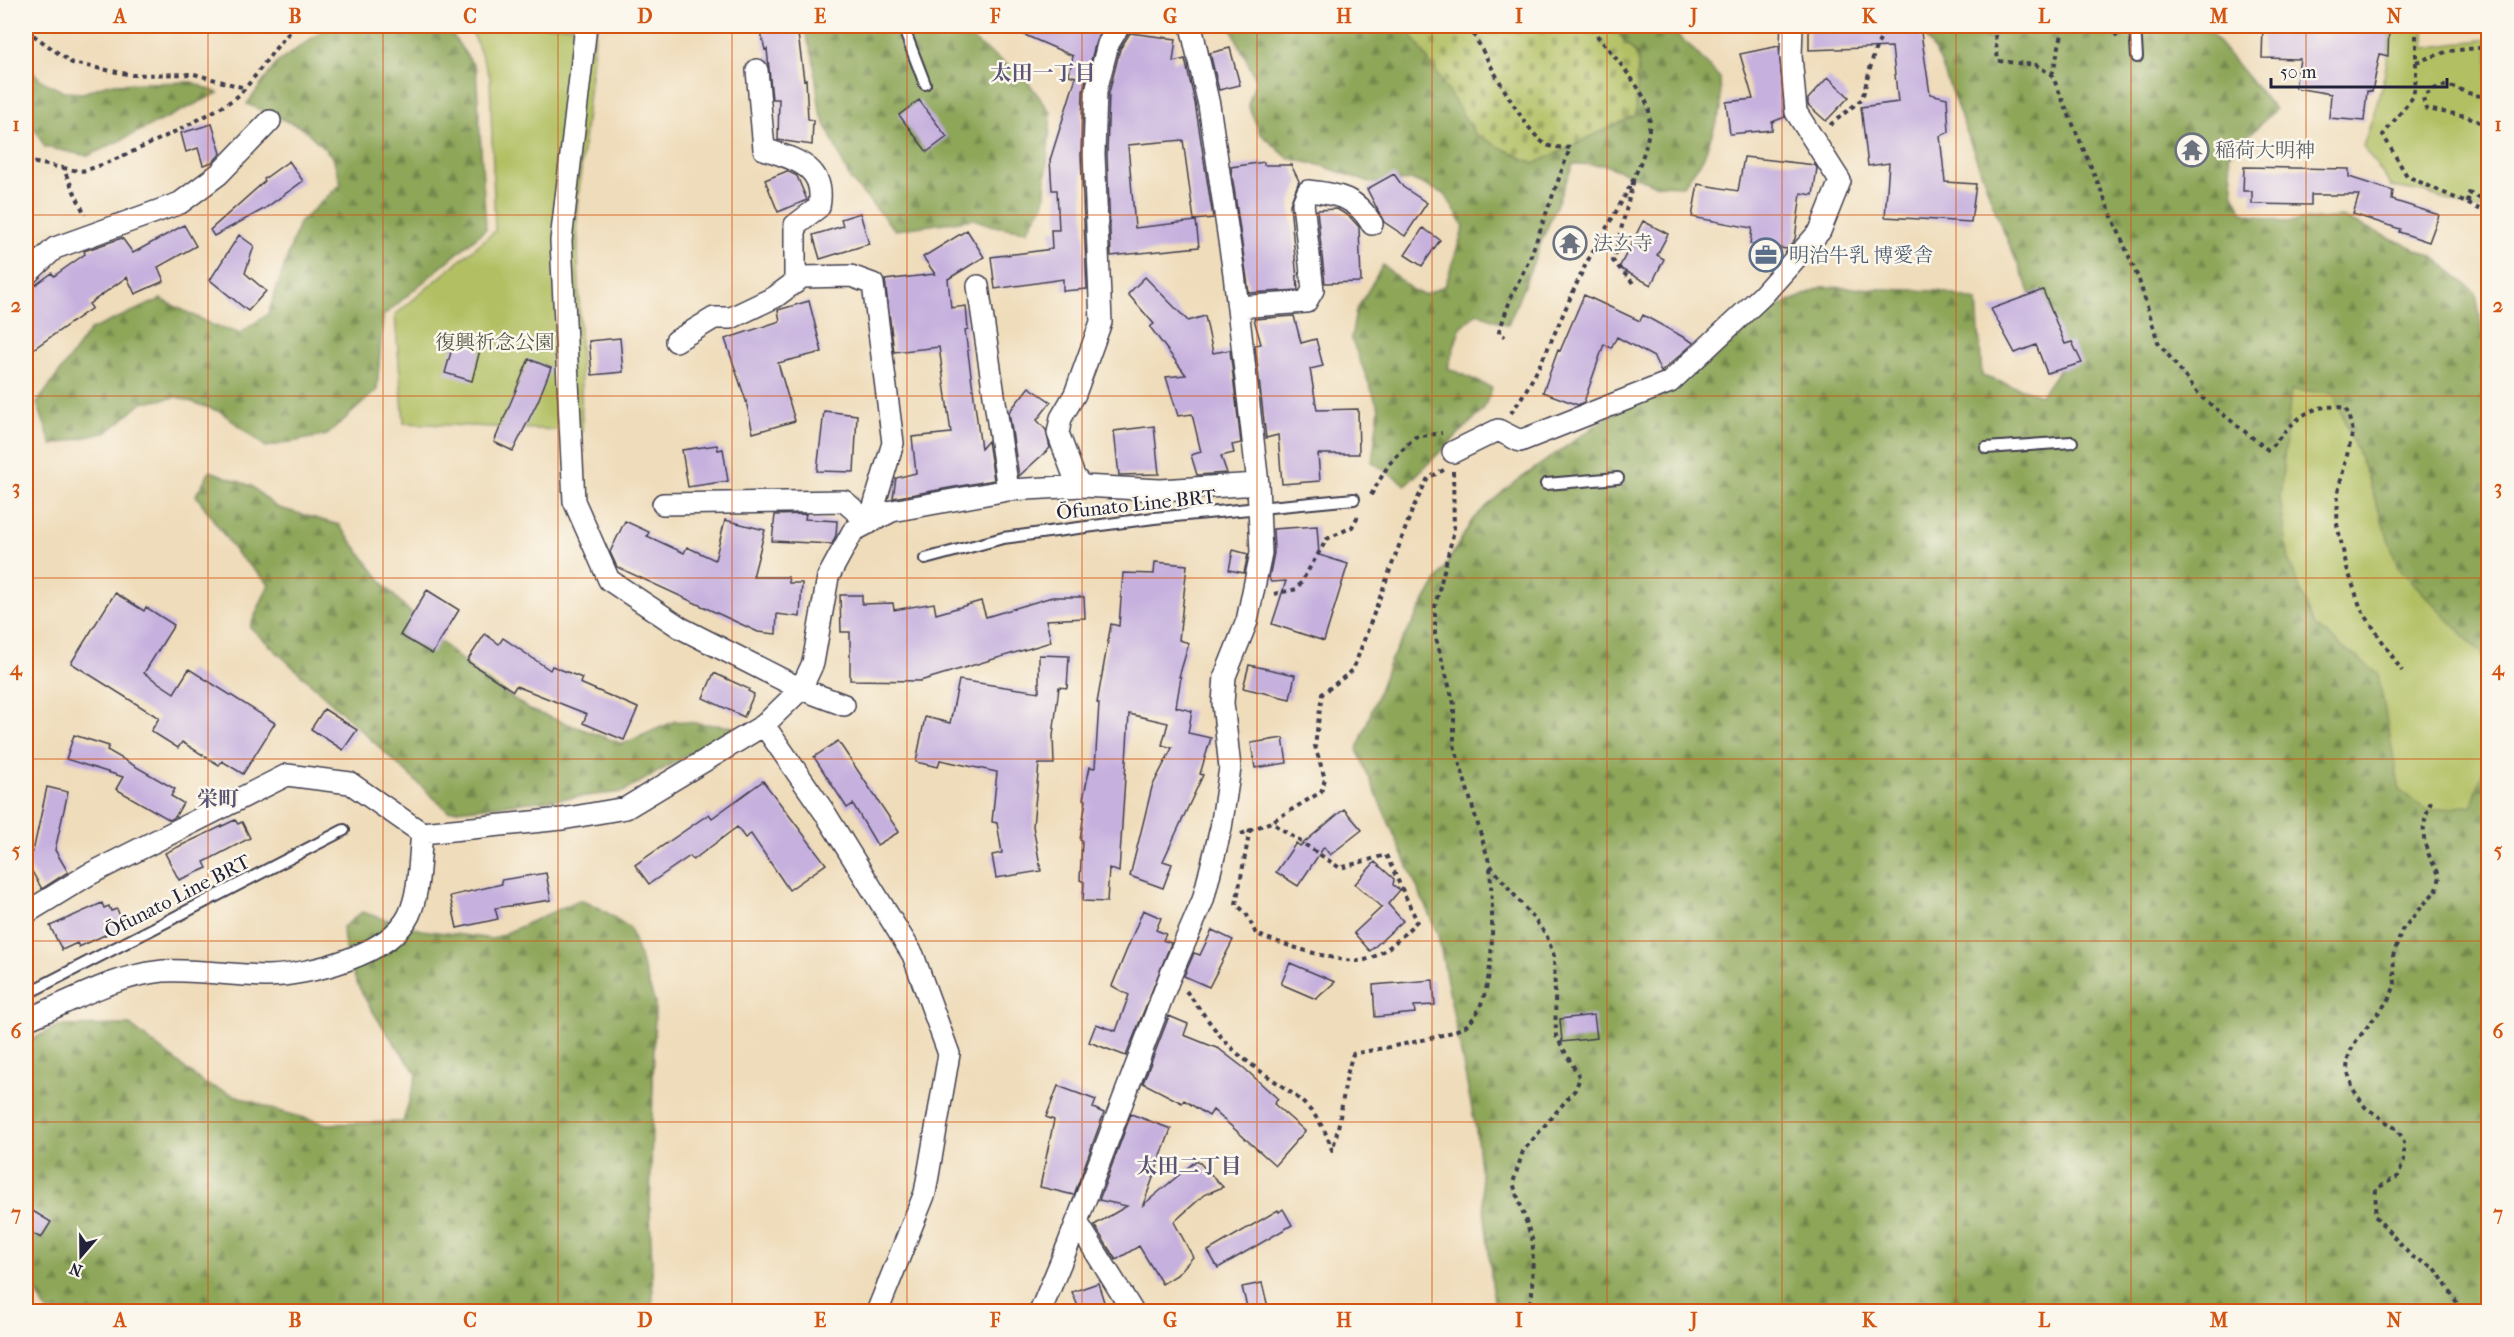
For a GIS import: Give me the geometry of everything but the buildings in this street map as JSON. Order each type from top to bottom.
[{"type":"street","points":[[586,26],[561,241],[574,501],[609,580],[681,628],[801,689],[844,705]]},
{"type":"street","points":[[1082,486],[1074,476],[1058,433],[1061,418],[1075,394],[1101,322],[1094,154],[1096,92],[1108,44],[1119,26]]},
{"type":"street","points":[[1040,1311],[1077,1222],[1168,978],[1203,900],[1221,828],[1230,768],[1223,703],[1225,676],[1247,621],[1261,553],[1258,484],[1238,307],[1209,105],[1191,26]]},
{"type":"street","points":[[1453,452],[1498,430],[1520,441],[1670,382],[1762,296],[1820,231],[1840,181],[1796,112],[1791,56],[1792,26]]},
{"type":"street","points":[[757,70],[764,149],[801,161],[813,172],[821,195],[819,207],[795,225],[795,283]]},
{"type":"street","points":[[26,275],[55,248],[180,203],[219,174],[270,121]]},
{"type":"street","points":[[1238,307],[1306,302],[1313,290],[1303,203],[1308,191],[1350,199],[1363,209],[1372,224]]},
{"type":"street","points":[[676,341],[714,318],[731,318],[775,297],[802,277],[851,276],[873,284],[893,443],[869,523]]},
{"type":"street","points":[[978,286],[1008,490]]},
{"type":"street","points":[[26,914],[88,875],[287,776],[350,783],[422,834],[562,819],[626,808],[764,725],[801,689],[813,663],[828,577],[853,531],[892,511],[1008,490],[1082,486],[1160,490],[1258,484]]},
{"type":"street","points":[[663,504],[844,501],[869,523]]},
{"type":"street","points":[[764,725],[825,813],[913,955],[949,1054],[925,1193],[877,1311]]},
{"type":"street","points":[[26,1020],[127,978],[162,971],[269,976],[340,964],[377,947],[393,934],[409,915],[417,879],[422,834]]},
{"type":"street","points":[[1077,1222],[1133,1311]]},
{"type":"lane","points":[[905,26],[925,84]]},
{"type":"lane","points":[[2135,26],[2137,57]]},
{"type":"lane","points":[[1986,448],[2072,442]]},
{"type":"lane","points":[[1546,484],[1618,478]]},
{"type":"lane","name":"Ōfunato Line BRT","points":[[925,559],[1003,538],[1154,518],[1354,499]]},
{"type":"lane","name":"Ōfunato Line BRT","points":[[26,994],[344,830]]},
{"type":"path","points":[[26,165],[31,162],[84,171],[188,124],[240,95],[282,39],[296,26]]},
{"type":"path","points":[[1469,26],[1536,137],[1548,146],[1570,148],[1530,258],[1511,297],[1499,332],[1505,337]]},
{"type":"path","points":[[1589,26],[1630,77],[1650,109],[1648,136],[1613,261],[1633,283]]},
{"type":"path","points":[[1813,140],[1862,99],[1875,50],[1887,26]]},
{"type":"path","points":[[1994,26],[1998,61],[2036,66],[2052,75]]},
{"type":"path","points":[[2064,26],[2052,75],[2139,280],[2158,342],[2200,396],[2268,450],[2305,413],[2328,405],[2346,408],[2354,431],[2338,492],[2337,524],[2347,568],[2361,609],[2402,671]]},
{"type":"path","points":[[2416,26],[2413,97],[2383,135],[2407,176],[2488,213]]},
{"type":"path","points":[[26,30],[72,63],[132,75],[194,74],[244,88]]},
{"type":"path","points":[[2416,62],[2449,51],[2488,47]]},
{"type":"path","points":[[2486,140],[2479,122],[2467,116],[2426,110],[2423,98],[2432,88],[2445,84],[2479,96],[2488,96]]},
{"type":"path","points":[[63,168],[94,235]]},
{"type":"path","points":[[1498,430],[1527,392],[1586,264],[1636,173]]},
{"type":"path","points":[[2468,204],[2469,193],[2488,202]]},
{"type":"path","points":[[1168,978],[1183,988],[1235,1052],[1312,1109],[1327,1131],[1332,1150],[1340,1129],[1348,1067],[1353,1054],[1438,1036],[1469,1024],[1481,1004],[1494,945],[1490,865],[1454,745],[1454,704],[1436,635],[1435,606],[1454,531],[1453,465],[1428,478],[1413,508],[1353,670],[1322,693],[1315,746],[1325,779],[1321,792],[1271,822],[1233,838],[1221,828]]},
{"type":"path","points":[[2431,801],[2422,823],[2424,848],[2440,876],[2437,889],[2402,930],[2393,956],[2395,984],[2390,998],[2353,1045],[2348,1069],[2353,1089],[2365,1107],[2398,1130],[2404,1142],[2404,1160],[2398,1176],[2376,1189],[2376,1216],[2411,1256],[2435,1268],[2463,1311]]},
{"type":"path","points":[[1250,829],[1236,904],[1246,913],[1256,934],[1297,950],[1364,961],[1392,946],[1417,921],[1386,855],[1340,868],[1271,822]]},
{"type":"path","points":[[1490,865],[1546,934],[1554,956],[1556,1036],[1580,1078],[1575,1090],[1523,1151],[1513,1183],[1533,1242],[1532,1294],[1527,1311]]},
{"type":"green space","points":[[329,26],[425,26],[449,30],[476,69],[486,229],[383,316],[377,390],[327,435],[266,447],[221,412],[177,397],[142,403],[108,432],[52,445],[37,403],[90,330],[161,299],[214,326],[240,333],[268,314],[299,223],[341,184],[333,157],[303,128],[247,104],[277,63]]},
{"type":"green space","name":"復興祈念公園","points":[[470,26],[596,26],[577,207],[582,431],[404,423],[395,315],[495,231],[490,77]]},
{"type":"green space","points":[[803,26],[967,26],[966,35],[1025,78],[1051,113],[1044,204],[1027,231],[994,226],[973,219],[895,230],[850,179],[820,112],[813,57]]},
{"type":"green space","points":[[1230,26],[1406,26],[1427,55],[1638,57],[1612,26],[1664,26],[1688,44],[1720,78],[1721,109],[1703,159],[1683,186],[1657,185],[1605,165],[1573,164],[1508,325],[1477,313],[1460,328],[1448,368],[1492,388],[1483,410],[1406,485],[1372,462],[1379,409],[1351,338],[1356,311],[1383,265],[1412,290],[1424,295],[1445,286],[1464,227],[1445,194],[1413,180],[1370,183],[1323,166],[1288,158],[1260,133],[1248,105],[1256,79]]},
{"type":"green space","points":[[1406,26],[1612,26],[1638,57],[1636,115],[1534,164],[1476,135]]},
{"type":"green space","points":[[1919,26],[2205,26],[2275,110],[2229,155],[2234,194],[2243,212],[2282,222],[2342,217],[2434,257],[2476,293],[2488,367],[2488,1311],[1495,1311],[1476,1130],[1438,935],[1357,750],[1390,661],[1473,519],[1507,488],[1608,417],[1706,365],[1771,310],[1822,287],[1939,291],[1977,301],[1982,376],[2041,395],[2062,366],[2000,223],[1939,58]]},
{"type":"green space","points":[[2391,26],[2424,26],[2424,48],[2488,39],[2488,185],[2480,211],[2424,192],[2392,187],[2363,146],[2382,87]]},
{"type":"green space","points":[[26,65],[42,81],[64,92],[83,93],[108,84],[192,82],[218,93],[88,156],[45,147],[30,121],[26,122]]},
{"type":"green space","points":[[2291,390],[2333,393],[2366,473],[2398,567],[2481,653],[2488,702],[2488,754],[2472,805],[2429,811],[2400,791],[2378,674],[2314,625],[2289,561],[2280,497]]},
{"type":"green space","points":[[210,471],[251,486],[276,507],[339,525],[386,587],[426,629],[476,673],[530,710],[623,744],[675,721],[736,727],[623,792],[448,811],[250,627],[269,584],[238,555],[196,495]]},
{"type":"green space","points":[[579,900],[598,907],[630,928],[655,1003],[650,1209],[653,1299],[650,1311],[47,1311],[26,1273],[26,1043],[58,1026],[130,1025],[205,1084],[275,1110],[327,1124],[403,1122],[417,1074],[380,1023],[359,986],[345,947],[343,927],[362,912],[422,930],[493,939]]},
{"type":"place","name":"稲荷大明神","points":[[2192,150]]},
{"type":"place","name":"法玄寺","points":[[1570,243]]},
{"type":"place","name":"明治牛乳 博愛舎","points":[[1766,255]]},
{"type":"district","name":"太田一丁目","points":[[1043,73]]},
{"type":"district","name":"栄町","points":[[218,799]]},
{"type":"district","name":"太田二丁目","points":[[1189,1166]]}]
